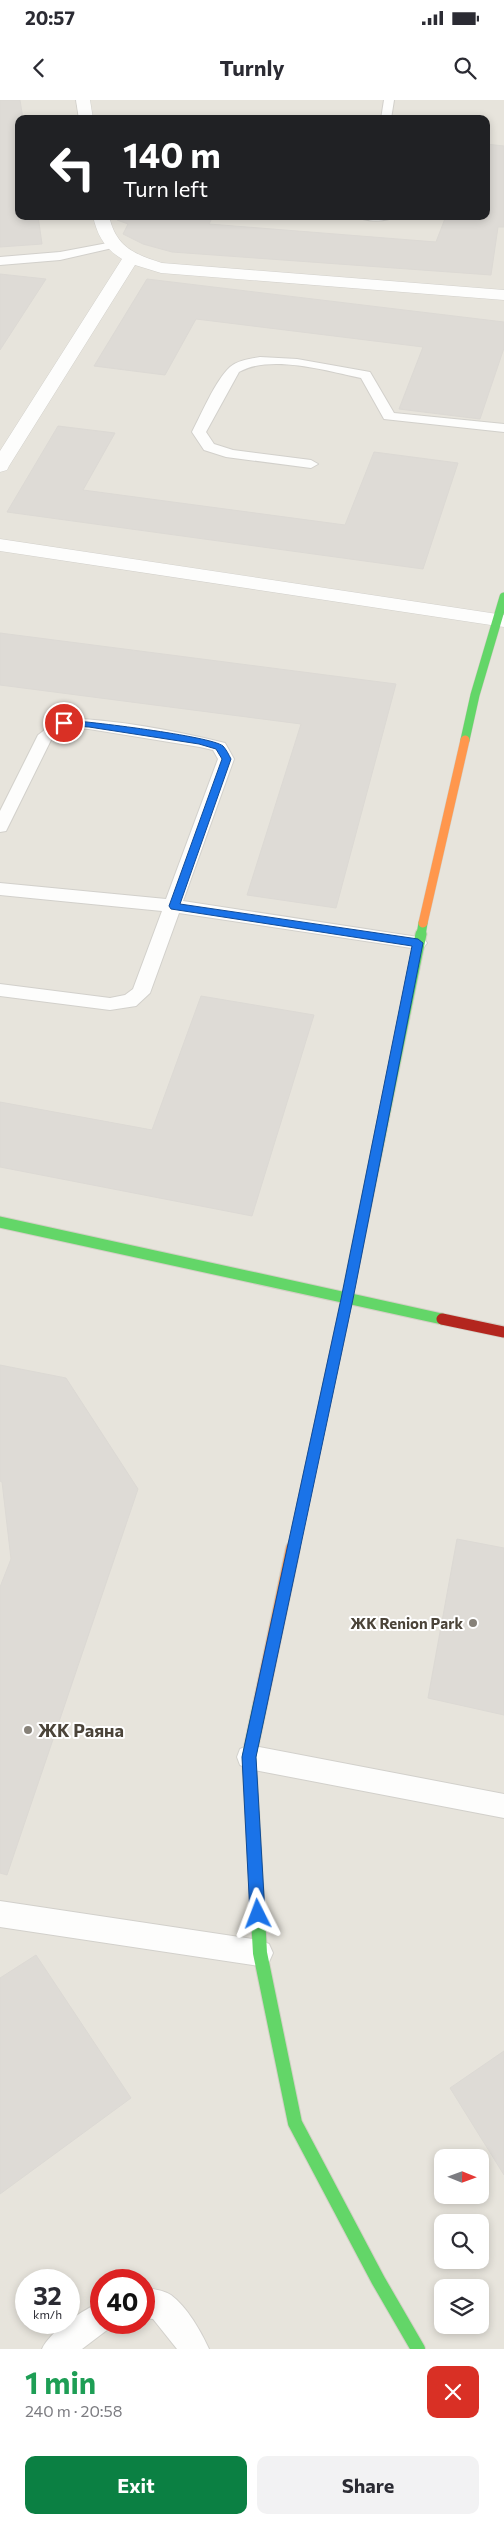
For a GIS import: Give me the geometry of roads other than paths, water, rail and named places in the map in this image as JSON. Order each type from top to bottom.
[{"type":"street","points":[[83,100],[85,115]]},
{"type":"street","points":[[102,220],[103,228],[113,245],[130,259],[161,268],[504,295]]},
{"type":"street","points":[[0,466],[130,259]]},
{"type":"street","points":[[0,545],[501,620]]},
{"type":"street","points":[[418,2349],[378,2280],[295,2123],[260,1953],[249,1757],[347,1299],[418,943],[475,695],[501,620],[504,597]]},
{"type":"street","points":[[0,1222],[504,1332]]},
{"type":"lane","points":[[387,115],[389,100]]},
{"type":"lane","points":[[0,261],[60,256],[113,245]]},
{"type":"lane","points":[[311,464],[231,454],[209,447],[199,432],[235,369],[251,360],[272,360],[366,375],[389,416],[504,428]]},
{"type":"lane","points":[[0,828],[46,735],[64,723],[89,724],[200,742],[219,747],[226,759],[141,993],[130,1001],[110,1004],[0,990]]},
{"type":"lane","points":[[0,889],[174,906],[418,943]]},
{"type":"lane","points":[[249,1757],[504,1806]]},
{"type":"lane","points":[[0,1914],[260,1953]]},
{"type":"lane","points":[[155,2304],[160,2305],[177,2323],[194,2349]]},
{"type":"lane","points":[[57,2349],[90,2325]]},
{"type":"place","name":"ЖК Renion Park","points":[[473,1623]]},
{"type":"place","name":"ЖК Раяна","points":[[28,1730]]}]
